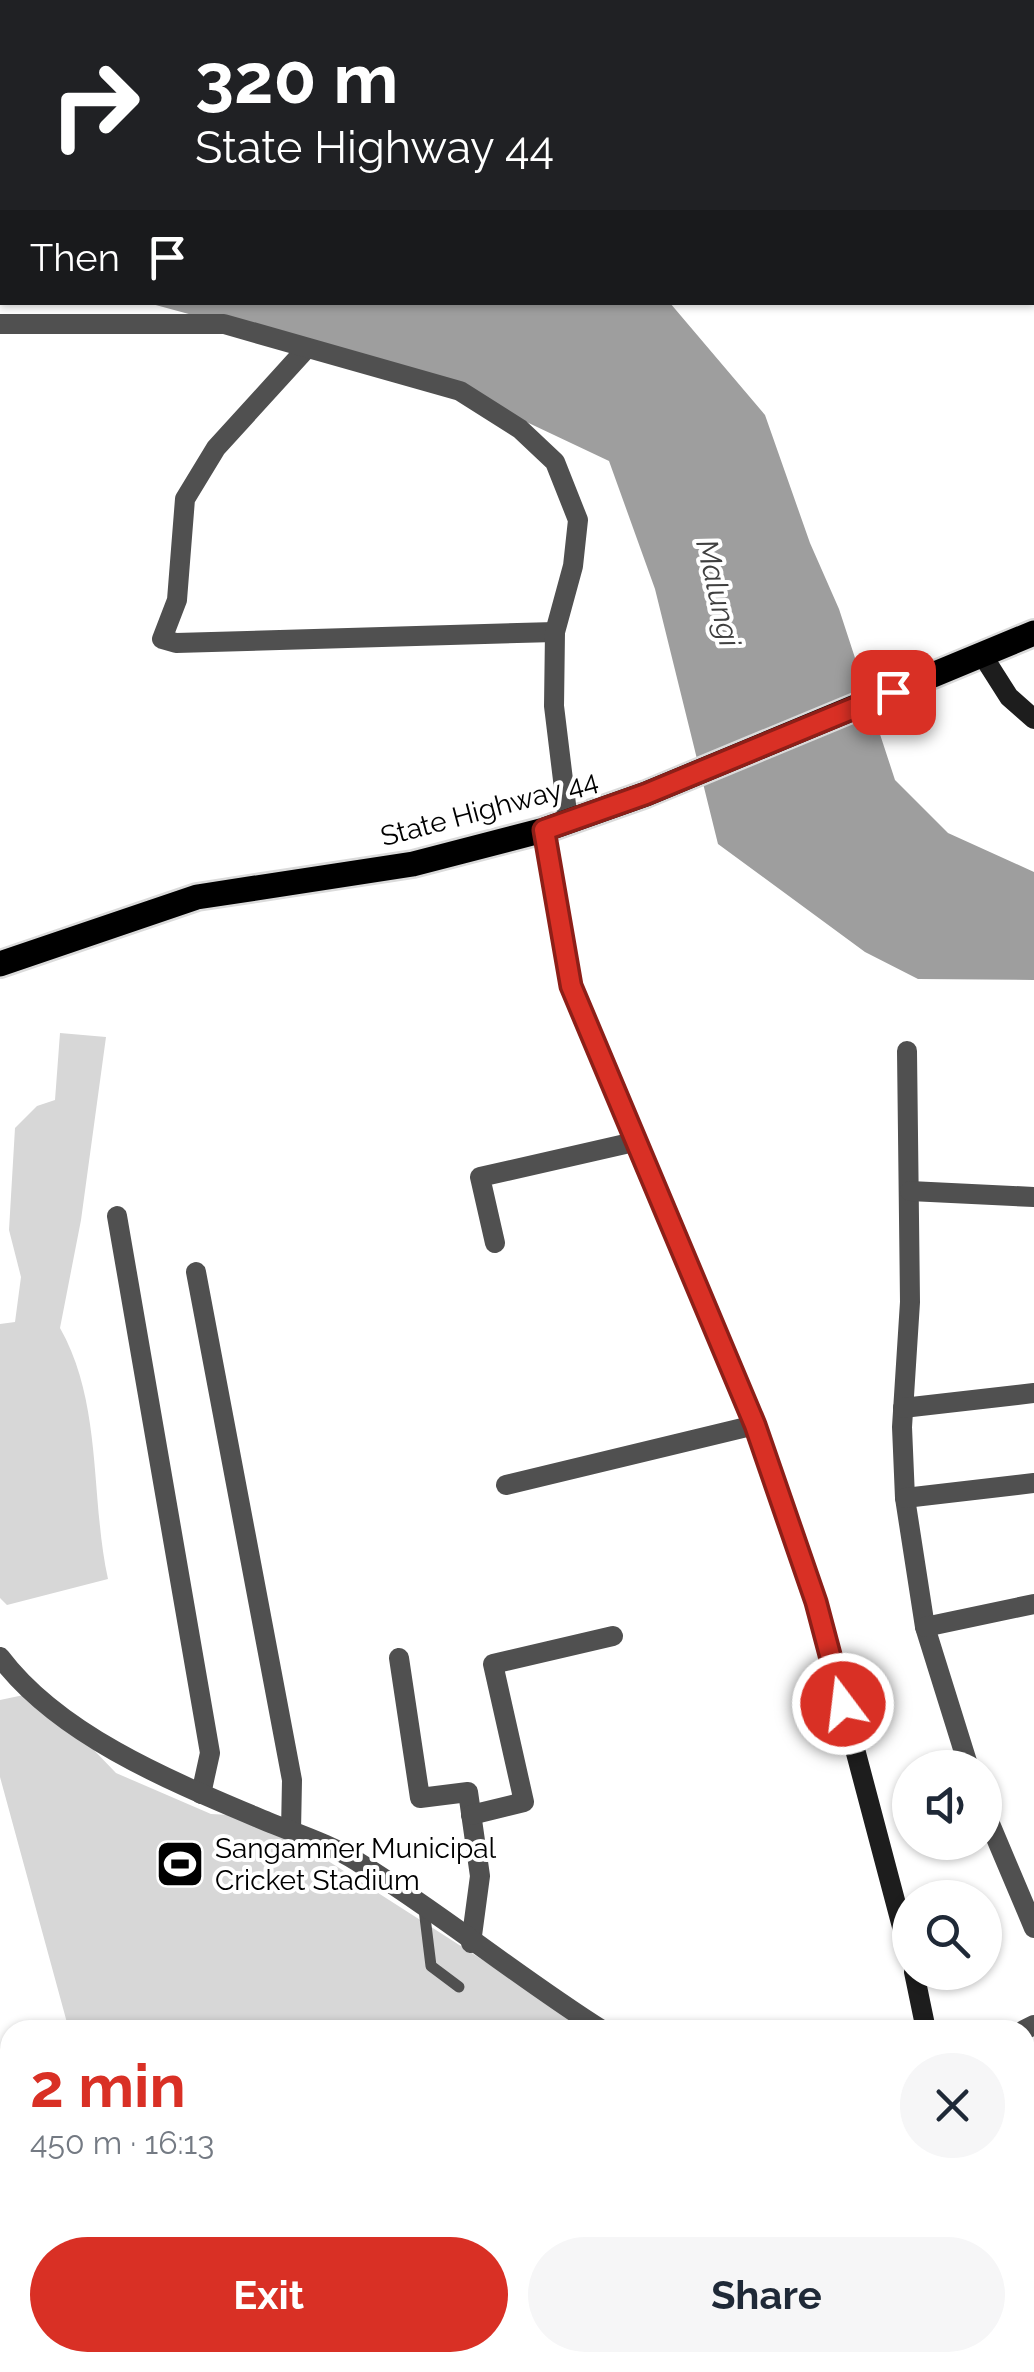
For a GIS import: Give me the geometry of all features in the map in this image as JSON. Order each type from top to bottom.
[{"type":"main road","name":"State Highway 44","points":[[0,964],[197,896],[413,864],[556,826],[646,794],[1034,634]]},
{"type":"main road","points":[[972,658],[1034,719]]},
{"type":"main road","points":[[556,826],[571,986],[755,1425],[816,1602],[892,1889]]},
{"type":"main road","points":[[918,1990],[924,2020]]},
{"type":"street","points":[[0,324],[224,324],[460,390],[520,429],[556,462],[578,520],[573,566],[554,632],[556,826]]},
{"type":"street","points":[[307,348],[216,448],[185,499],[177,600],[162,638],[176,643],[554,632]]},
{"type":"street","points":[[908,1051],[905,1498],[924,1627],[963,1750]]},
{"type":"street","points":[[495,1243],[480,1177],[634,1142]]},
{"type":"street","points":[[910,1191],[1034,1197]]},
{"type":"street","points":[[117,1216],[210,1752],[202,1794]]},
{"type":"street","points":[[196,1272],[292,1780],[291,1832]]},
{"type":"street","points":[[903,1408],[1034,1393]]},
{"type":"street","points":[[506,1485],[755,1425]]},
{"type":"street","points":[[905,1498],[1034,1482]]},
{"type":"street","points":[[924,1627],[1034,1604]]},
{"type":"street","points":[[472,1816],[524,1802],[493,1664],[613,1636]]},
{"type":"street","points":[[0,1657],[7,1677],[113,1748],[202,1794],[356,1860],[587,2020]]},
{"type":"street","points":[[399,1658],[420,1798],[468,1792],[480,1876],[470,1942]]},
{"type":"street","points":[[1002,1852],[1034,1928]]},
{"type":"lane","points":[[424,1909],[432,1966],[459,1987]]},
{"type":"shaded area","points":[[60,1033],[106,1037],[81,1220],[60,1328],[74,1357],[89,1419],[108,1579],[7,1605],[0,1598],[0,1324],[15,1322],[21,1277],[9,1230],[15,1128],[37,1106],[55,1100]]},
{"type":"shaded area","name":"Sangamner Municipal Cricket Stadium","points":[[38,1692],[116,1773],[211,1814],[230,1815],[297,1841],[576,2020],[66,2020],[0,1777],[0,1700]]},
{"type":"water","name":"Malungi","points":[[156,305],[672,305],[765,415],[810,543],[839,609],[895,780],[948,833],[1034,872],[1034,980],[918,979],[865,952],[718,844],[655,589],[609,461],[444,383]]},
{"type":"place","name":"Sangamner Municipal Cricket Stadium","points":[[180,1864]]},
{"type":"route","points":[[843,1704],[816,1602],[755,1425],[711,1313],[616,1104],[571,986],[544,830],[646,794],[893,692]]}]
